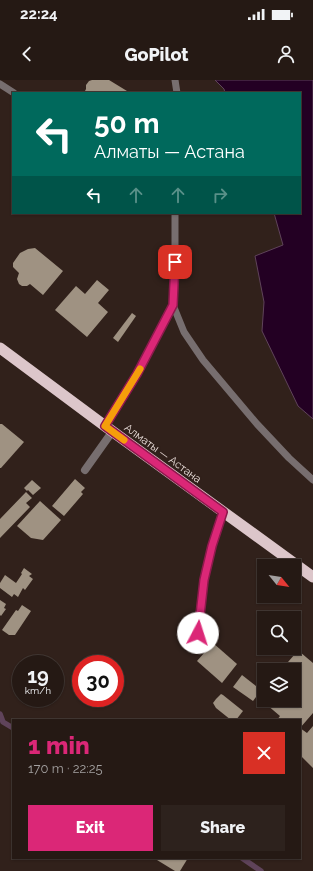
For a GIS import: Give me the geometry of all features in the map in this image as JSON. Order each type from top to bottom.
[{"type":"highway","name":"Алматы — Астана","points":[[0,348],[313,577]]},
{"type":"street","points":[[85,470],[109,429],[137,374]]},
{"type":"street","points":[[201,646],[198,633],[204,580],[212,546],[223,512]]},
{"type":"lane","points":[[176,80],[177,92]]},
{"type":"lane","points":[[0,84],[12,92]]},
{"type":"lane","points":[[176,214],[173,305],[184,332],[204,360],[257,424],[289,458],[313,480]]},
{"type":"lane","points":[[137,374],[173,305]]},
{"type":"shaded area","points":[[215,80],[313,80],[313,419],[298,406],[262,331],[264,302],[255,256],[283,245],[274,214],[301,214],[301,92],[225,92],[224,89]]},
{"type":"building","points":[[109,80],[127,91],[84,92],[86,85],[89,81]]},
{"type":"building","points":[[35,248],[63,271],[43,295],[30,284],[27,286],[22,286],[19,284],[17,279],[19,273],[13,267],[13,263],[20,253],[28,249]]},
{"type":"building","points":[[97,280],[109,290],[98,303],[108,312],[87,337],[55,310],[76,286],[85,294]]},
{"type":"building","points":[[132,313],[136,316],[118,342],[113,338]]},
{"type":"building","points":[[0,424],[24,442],[1,468],[0,468]]},
{"type":"building","points":[[75,479],[85,488],[81,492],[83,494],[64,516],[52,506]]},
{"type":"building","points":[[32,480],[41,488],[33,495],[24,488]]},
{"type":"building","points":[[26,492],[32,498],[26,503],[30,507],[0,538],[0,519]]},
{"type":"building","points":[[40,501],[61,520],[43,540],[31,538],[17,526]]},
{"type":"building","points":[[24,568],[32,574],[29,576],[33,579],[25,590],[23,588],[18,597],[14,594],[12,597],[0,588],[0,583],[5,575],[16,583]]},
{"type":"building","points":[[0,600],[6,604],[4,608],[6,609],[1,616],[0,615]]},
{"type":"building","points":[[22,605],[31,611],[15,635],[9,635],[2,630],[16,610],[18,611]]},
{"type":"building","points":[[213,643],[237,664],[222,683],[197,661]]},
{"type":"building","points":[[301,653],[313,663],[313,713],[301,727],[301,719],[278,719],[280,716],[269,707],[301,707],[301,663],[287,663],[294,655],[301,655]]},
{"type":"building","points":[[242,675],[257,687],[257,696],[253,701],[233,687]]},
{"type":"building","points":[[221,694],[243,711],[237,719],[230,719],[216,708],[213,703]]},
{"type":"building","points":[[313,726],[313,768],[301,756],[301,729],[307,733]]},
{"type":"building","points":[[187,859],[180,871],[175,871],[157,860]]},
{"type":"waterway","points":[[0,714],[3,722],[12,727]]},
{"type":"waterway","points":[[243,859],[261,871]]},
{"type":"slow traffic","points":[[124,440],[105,426],[140,369]]},
{"type":"route","points":[[175,262],[173,305],[137,374],[105,426],[223,512],[212,546],[204,580],[198,633]]}]
